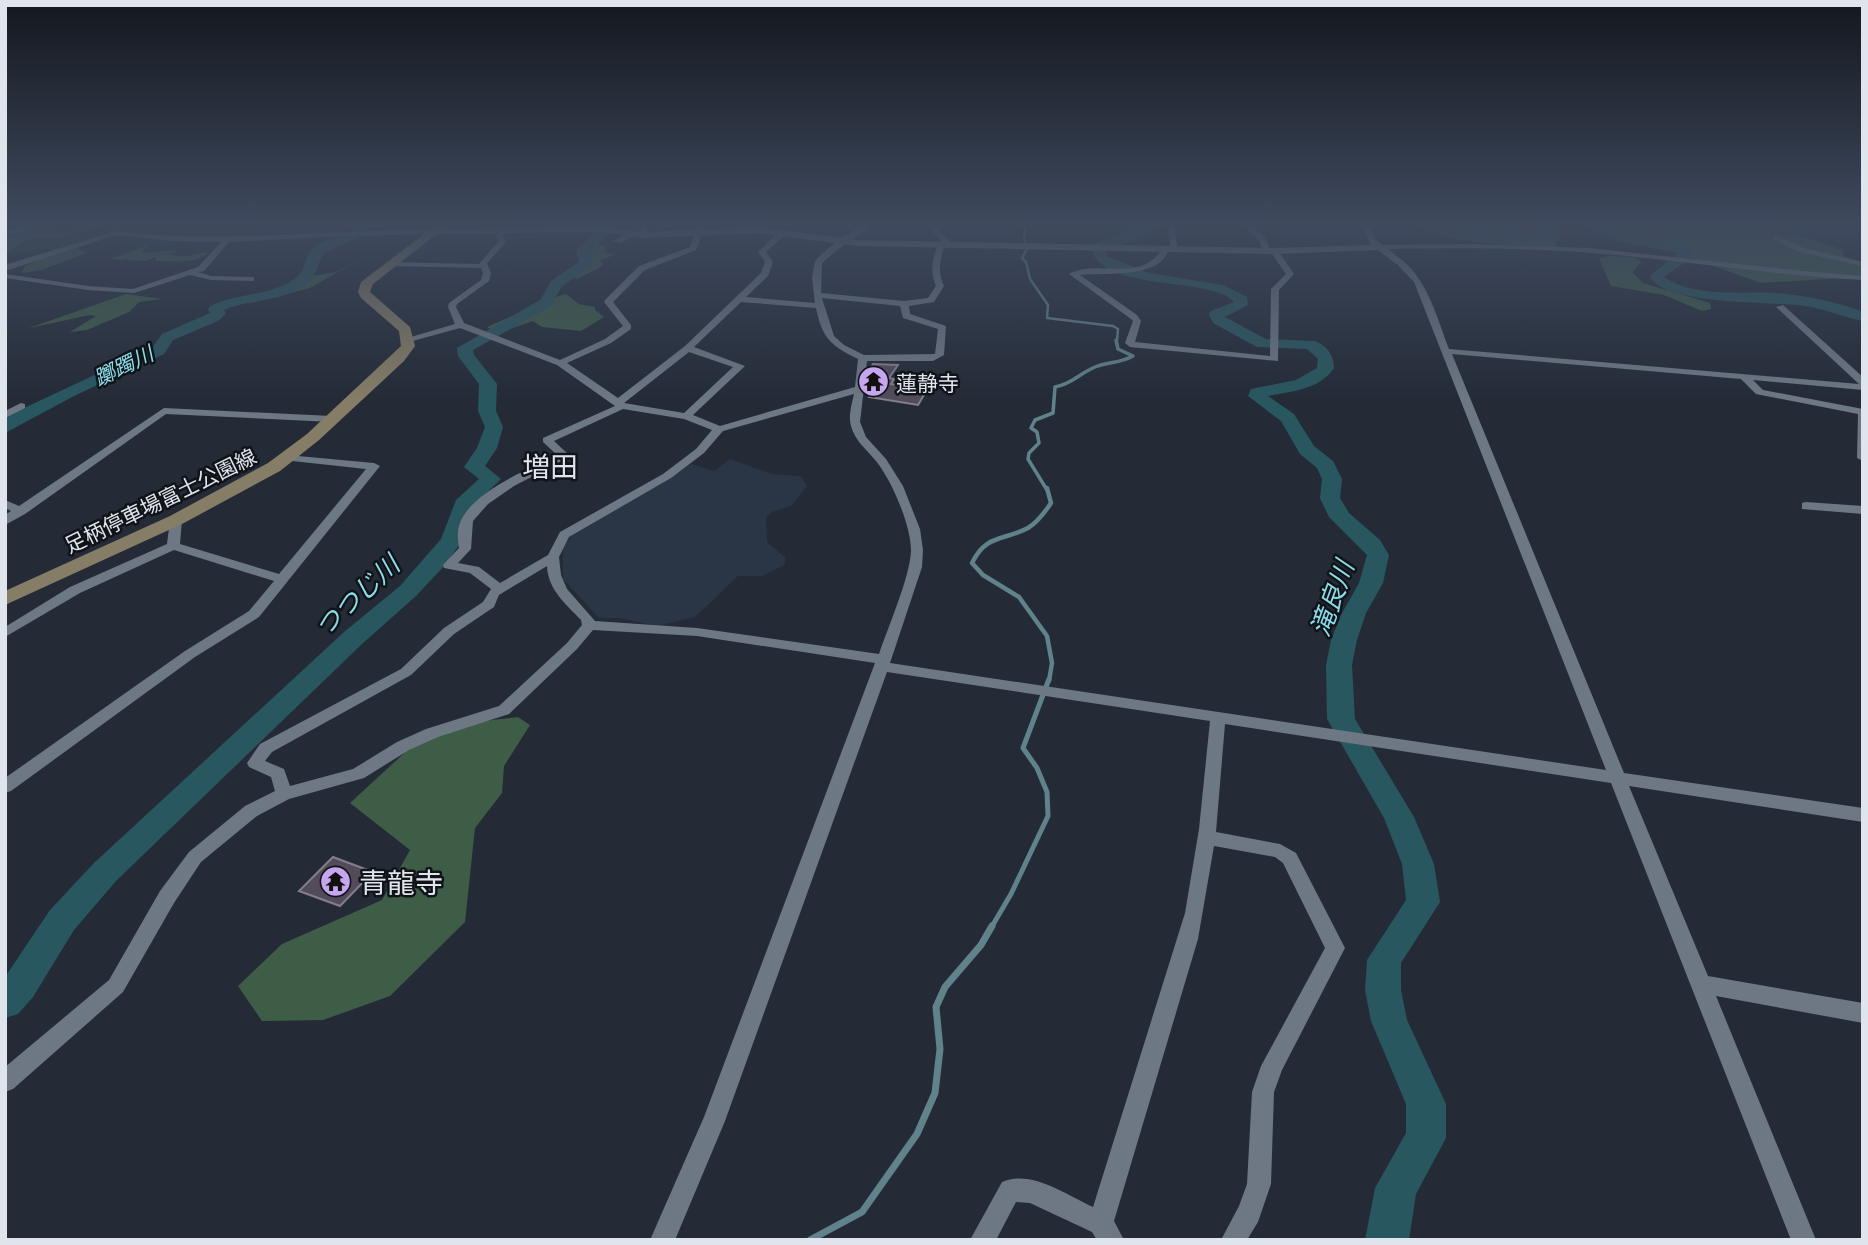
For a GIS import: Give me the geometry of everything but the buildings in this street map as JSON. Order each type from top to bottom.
[{"type":"main road","points":[[369,283],[364,292],[366,298],[405,330],[409,339]]},
{"type":"main road","name":"足柄停車場富士公園線","points":[[5,599],[176,520],[242,486],[287,458],[399,358],[408,346],[409,339]]},
{"type":"street","points":[[58,283],[124,292],[155,283]]},
{"type":"street","points":[[460,325],[452,307],[453,303],[482,283]]},
{"type":"street","points":[[560,363],[608,341],[628,327],[608,302],[627,283]]},
{"type":"street","points":[[500,589],[474,570],[449,565],[465,549],[465,525],[471,514],[507,486],[564,456],[547,440],[620,405],[688,348],[755,283]]},
{"type":"street","points":[[818,283],[819,301],[830,337],[862,358],[925,358],[939,355],[943,328],[906,316],[904,304]]},
{"type":"street","points":[[738,299],[922,303],[931,300],[940,286],[939,283]]},
{"type":"street","points":[[1086,283],[1134,317],[1137,321],[1130,343],[1133,345],[1275,359],[1275,289],[1281,283]]},
{"type":"street","points":[[1418,283],[1804,1240]]},
{"type":"street","points":[[1780,307],[1862,388]]},
{"type":"street","points":[[409,339],[460,325],[560,363],[596,385],[620,405],[686,416],[719,429]]},
{"type":"street","points":[[686,416],[740,366],[688,348]]},
{"type":"street","points":[[1444,351],[1862,388]]},
{"type":"street","points":[[662,1240],[714,1121],[883,663],[915,567],[917,550],[914,529],[897,486],[882,461],[859,433],[855,422],[862,358]]},
{"type":"street","points":[[1743,376],[1760,393],[1863,413],[1863,458]]},
{"type":"street","points":[[589,625],[587,619],[561,591],[554,575],[553,557],[564,535],[667,476],[700,451],[719,429],[859,389]]},
{"type":"street","points":[[5,415],[21,406]]},
{"type":"street","points":[[5,521],[164,411],[332,419]]},
{"type":"street","points":[[5,787],[181,661],[254,614],[373,466],[287,458]]},
{"type":"street","points":[[5,504],[22,511]]},
{"type":"street","points":[[1806,506],[1863,510]]},
{"type":"street","points":[[173,546],[176,520]]},
{"type":"street","points":[[5,633],[75,590],[173,546],[280,579]]},
{"type":"street","points":[[284,794],[278,773],[256,764],[266,747],[406,672],[449,631],[489,604],[493,593],[553,557]]},
{"type":"street","points":[[589,625],[697,632],[1036,690],[1863,815]]},
{"type":"street","points":[[5,1080],[116,986],[167,897],[195,857],[251,811],[284,794],[358,775],[403,746],[432,733],[504,710],[572,646],[589,625]]},
{"type":"street","points":[[982,1240],[1010,1190],[1031,1191],[1107,1231],[1122,1141],[1188,937],[1206,836],[1218,718]]},
{"type":"street","points":[[1206,836],[1280,851],[1290,858],[1335,948],[1272,1066],[1263,1092],[1259,1184],[1249,1213],[1233,1240]]},
{"type":"street","points":[[1699,984],[1863,1013]]},
{"type":"shaded area","points":[[730,459],[772,474],[801,476],[807,486],[791,506],[772,512],[766,518],[767,542],[786,558],[784,565],[762,576],[738,576],[695,617],[657,626],[619,618],[599,618],[563,579],[563,546],[573,535],[691,464],[714,471]]},
{"type":"green space","points":[[296,283],[319,283],[310,288],[247,304]]},
{"type":"green space","points":[[1610,283],[1643,283],[1710,303],[1711,309],[1702,311],[1664,295],[1611,286]]},
{"type":"green space","points":[[126,294],[162,299],[139,302],[129,312],[87,330],[70,332],[96,316],[29,328]]},
{"type":"green space","points":[[566,294],[579,304],[595,307],[604,317],[581,331],[542,327],[533,321],[498,333],[487,327],[536,303]]},
{"type":"green space","points":[[518,717],[530,725],[504,766],[502,793],[475,828],[465,922],[390,996],[323,1020],[262,1021],[238,986],[282,944],[382,900],[410,850],[350,803],[413,745],[466,723]]},
{"type":"waterway","name":"躑躅川","points":[[5,428],[8,423],[70,391],[158,351],[167,337],[213,318],[219,314],[215,309],[223,305],[269,295],[297,283]]},
{"type":"waterway","name":"つつじ川","points":[[5,1002],[20,986],[62,920],[105,872],[353,638],[408,591],[438,559],[452,539],[463,504],[491,479],[474,467],[487,448],[494,427],[487,411],[488,384],[466,356],[465,348],[546,303],[557,283]]},
{"type":"waterway","points":[[1033,283],[1048,305],[1047,318],[1113,326],[1118,329],[1117,341]]},
{"type":"waterway","name":"滝良川","points":[[1184,283],[1209,286],[1242,300],[1241,305],[1216,314],[1218,320],[1263,344],[1309,344],[1316,347],[1326,358],[1326,368],[1312,380],[1257,393],[1257,396],[1288,418],[1307,450],[1326,465],[1332,479],[1330,498],[1340,517],[1372,545],[1378,555],[1371,583],[1354,613],[1344,640],[1339,665],[1341,719],[1399,817],[1418,864],[1423,902],[1384,960],[1383,990],[1389,1021],[1426,1104],[1426,1138],[1396,1188],[1387,1240]]},
{"type":"waterway","points":[[1663,283],[1684,291],[1711,295],[1766,297],[1828,305],[1863,317]]},
{"type":"waterway","points":[[1047,490],[1028,459],[1029,453],[1039,443],[1037,432],[1031,428],[1035,420],[1053,413],[1055,387],[1095,367],[1133,356],[1118,349],[1116,340]]},
{"type":"waterway","points":[[1047,488],[1051,503],[1038,520],[1028,528],[989,543],[972,563],[983,575],[1019,597],[1047,636],[1052,663],[1049,681]]},
{"type":"waterway","points":[[991,928],[1011,894],[1048,816],[1047,792],[1037,768],[1023,748],[1049,679]]},
{"type":"waterway","points":[[810,1240],[862,1212],[917,1134],[935,1093],[940,1049],[936,1007],[945,987],[981,945],[992,926]]},
{"type":"place","name":"蓮静寺","points":[[873,382]]},
{"type":"place","name":"青龍寺","points":[[336,882]]},
{"type":"district","name":"増田","points":[[550,466]]}]
